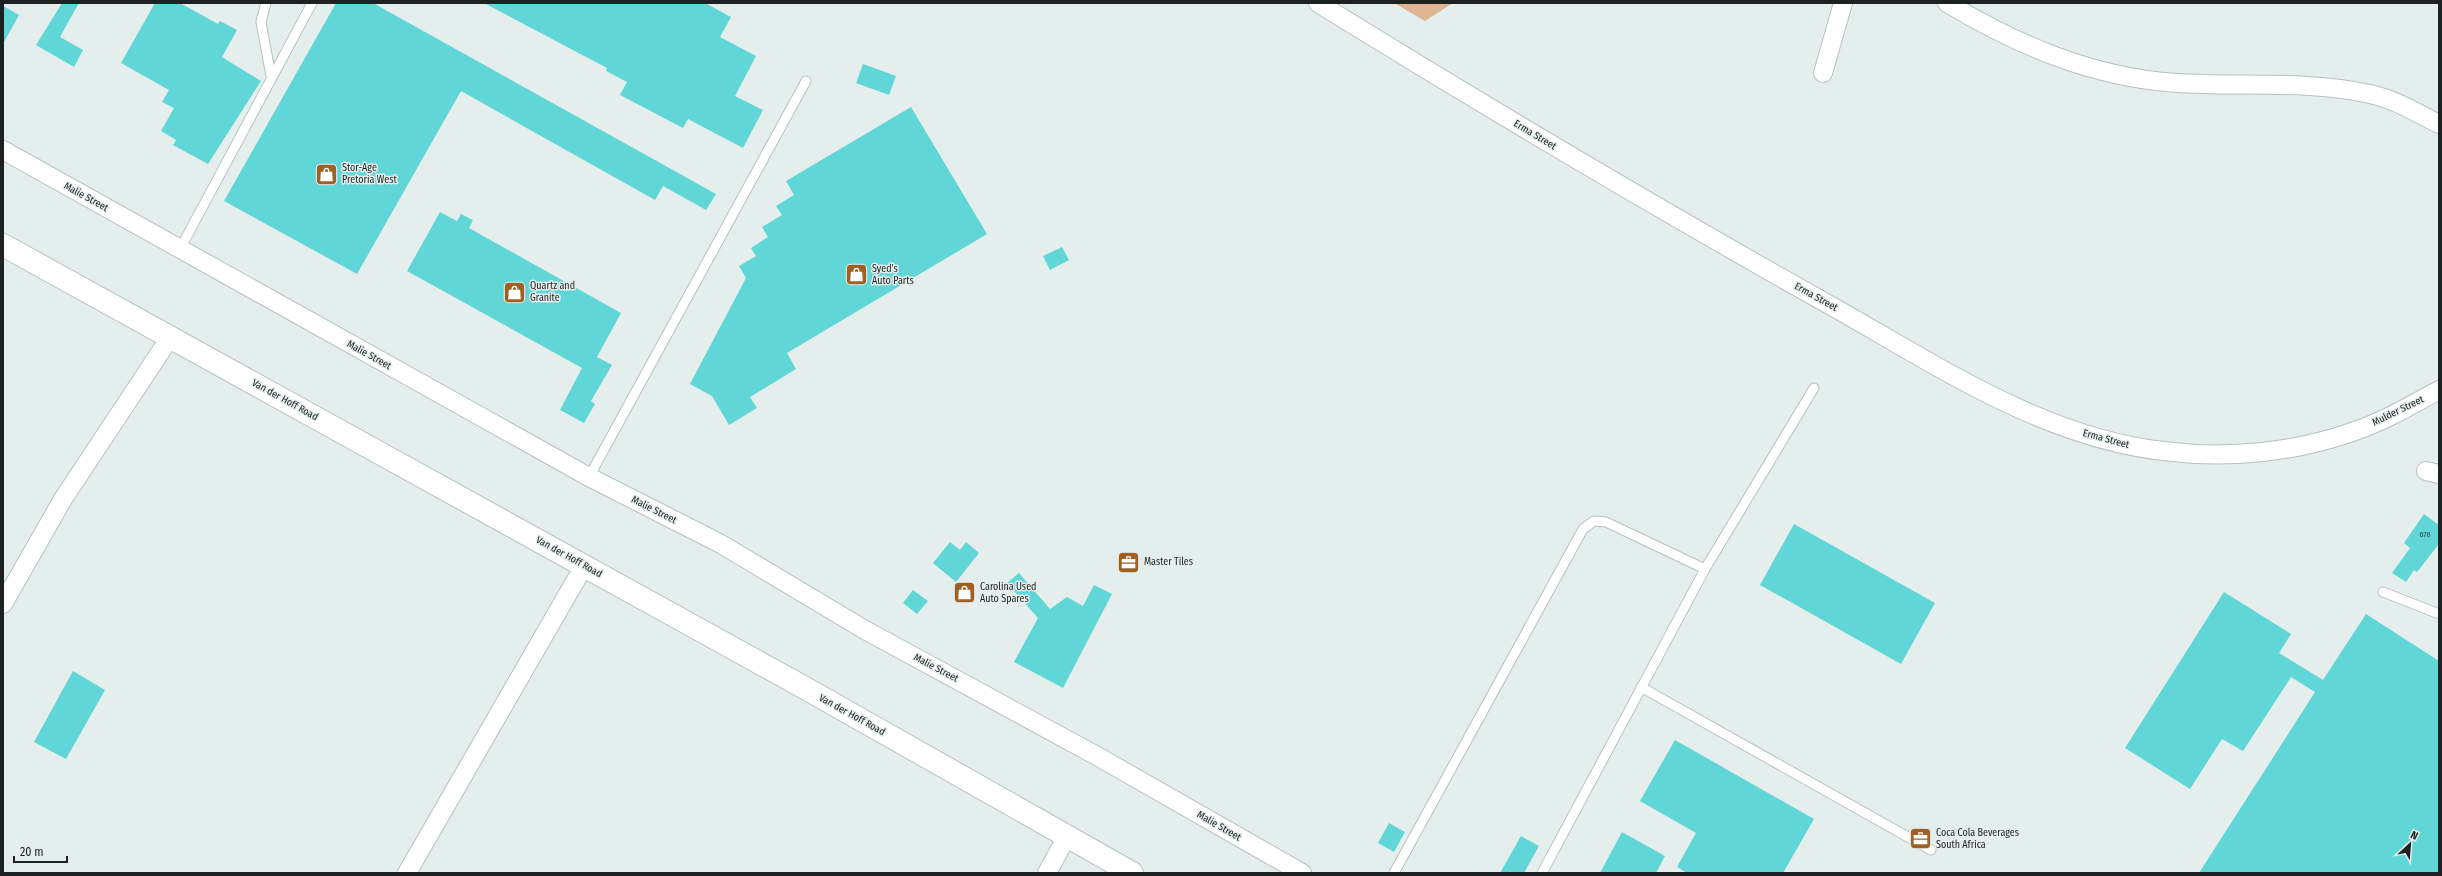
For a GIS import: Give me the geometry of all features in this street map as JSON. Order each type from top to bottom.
[{"type":"main road","name":"Van der Hoff Road","points":[[3,245],[171,336],[1132,873]]},
{"type":"street","name":"Erma Street","points":[[1318,3],[1465,94],[1665,212],[1997,398],[2034,414],[2083,434],[2119,443],[2190,454],[2269,451],[2319,442],[2356,431]]},
{"type":"street","points":[[1823,73],[1843,3]]},
{"type":"street","points":[[1948,3],[1987,27],[2028,47],[2088,68],[2125,76],[2177,83],[2309,86],[2370,94],[2399,104],[2439,124]]},
{"type":"street","name":"Malie Street","points":[[3,150],[589,477],[721,544],[865,630],[1097,756],[1302,873]]},
{"type":"street","points":[[3,604],[63,499],[171,336]]},
{"type":"street","name":"Mulder Street","points":[[2356,431],[2439,390]]},
{"type":"street","points":[[407,873],[584,566]]},
{"type":"street","points":[[1047,873],[1067,836]]},
{"type":"lane","points":[[266,3],[261,22],[271,76]]},
{"type":"lane","points":[[180,249],[271,76],[312,3]]},
{"type":"lane","points":[[589,477],[806,81]]},
{"type":"lane","points":[[1542,873],[1704,569],[1814,388]]},
{"type":"lane","points":[[1394,873],[1583,530],[1594,522],[1606,522],[1704,569]]},
{"type":"lane","points":[[2383,592],[2439,614]]},
{"type":"lane","points":[[1641,687],[1931,850]]},
{"type":"shaded area","points":[[1394,3],[1453,3],[1425,21]]},
{"type":"building","points":[[62,3],[79,3],[60,37],[83,50],[74,67],[36,45]]},
{"type":"building","points":[[155,3],[180,3],[218,24],[220,21],[237,30],[222,57],[261,81],[208,164],[173,145],[176,140],[161,131],[174,108],[162,102],[169,90],[121,63]]},
{"type":"building","points":[[336,3],[373,3],[716,194],[706,210],[663,186],[655,200],[461,91],[357,274],[224,201]]},
{"type":"building","points":[[484,3],[705,3],[731,17],[720,37],[756,56],[735,96],[763,110],[743,148],[688,119],[683,128],[620,95],[627,82],[606,71],[607,68]]},
{"type":"building","points":[[3,6],[19,15],[3,44]]},
{"type":"building","points":[[863,64],[896,76],[889,95],[856,83]]},
{"type":"building","points":[[911,107],[987,234],[787,353],[796,369],[750,397],[757,408],[729,425],[712,396],[690,384],[746,278],[739,266],[756,256],[751,248],[768,237],[762,227],[782,215],[776,206],[794,195],[786,181]]},
{"type":"building","name":"Quartz and Granite","points":[[440,212],[457,221],[461,214],[473,220],[469,228],[621,313],[597,357],[612,365],[591,401],[595,404],[584,423],[560,410],[582,368],[407,271]]},
{"type":"building","points":[[1062,247],[1069,260],[1050,270],[1043,256]]},
{"type":"building","points":[[2424,514],[2439,525],[2439,544],[2417,572],[2414,570],[2406,582],[2392,573],[2410,548],[2404,543]]},
{"type":"building","points":[[1794,524],[1935,603],[1901,664],[1760,585]]},
{"type":"building","points":[[950,542],[960,550],[966,542],[979,553],[956,582],[933,563]]},
{"type":"building","points":[[1019,573],[1050,609],[1067,597],[1083,606],[1094,585],[1112,594],[1063,688],[1014,662],[1038,618],[1007,583]]},
{"type":"building","points":[[913,590],[928,601],[917,614],[903,603]]},
{"type":"building","points":[[2224,592],[2291,634],[2279,653],[2323,680],[2366,614],[2439,661],[2439,873],[2199,873],[2315,692],[2291,677],[2243,751],[2222,739],[2190,789],[2125,748]]},
{"type":"building","points":[[73,671],[105,690],[66,759],[34,742]]},
{"type":"building","points":[[1675,740],[1814,819],[1783,873],[1687,873],[1677,867],[1696,833],[1640,801]]},
{"type":"building","points":[[1389,823],[1405,832],[1394,852],[1378,843]]},
{"type":"building","points":[[1622,832],[1665,856],[1656,873],[1600,873]]},
{"type":"building","points":[[1521,836],[1539,846],[1524,873],[1500,873]]},
{"type":"place","name":"Stor-Age Pretoria West","points":[[326,174]]},
{"type":"place","name":"Syed’s Auto Parts","points":[[857,275]]},
{"type":"place","name":"Quartz and Granite","points":[[514,292]]},
{"type":"place","name":"Master Tiles","points":[[1128,562]]},
{"type":"place","name":"Carolina Used Auto Spares","points":[[965,593]]},
{"type":"place","name":"Coca Cola Beverages South Africa","points":[[1920,839]]}]
